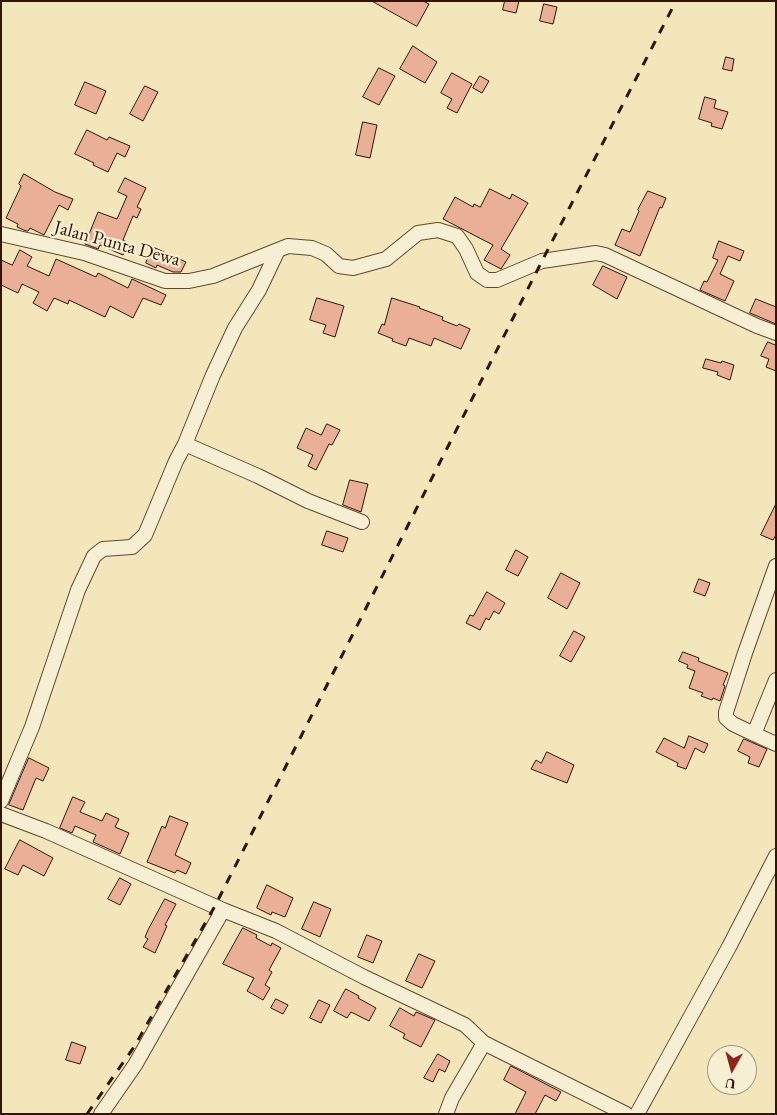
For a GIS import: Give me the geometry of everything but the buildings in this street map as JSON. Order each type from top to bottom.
[{"type":"street","name":"Jalan Punta Dewa","points":[[1,234],[84,253],[165,281],[189,281],[213,276],[288,246],[312,248],[326,254],[339,266],[354,268],[386,259],[418,233],[438,230],[457,236],[466,249],[477,272],[487,280],[497,280],[542,261],[596,253],[605,255],[757,326],[776,333]]},
{"type":"street","points":[[1,801],[32,727],[78,590],[94,556],[103,549],[132,547],[145,535],[176,461],[186,444],[213,375],[235,328],[259,290],[278,250]]},
{"type":"street","points":[[186,444],[308,501],[362,522]]},
{"type":"street","points":[[776,566],[744,653],[726,712],[726,718],[732,724],[776,744]]},
{"type":"street","points":[[754,734],[776,680]]},
{"type":"street","points":[[1,814],[46,831],[223,910],[276,931],[364,977],[465,1025],[484,1043],[626,1114]]},
{"type":"street","points":[[637,1114],[776,856]]},
{"type":"street","points":[[101,1114],[135,1065],[223,910]]},
{"type":"street","points":[[446,1114],[452,1098],[484,1043]]},
{"type":"railway","points":[[87,1114],[134,1047],[215,906],[676,1]]}]
